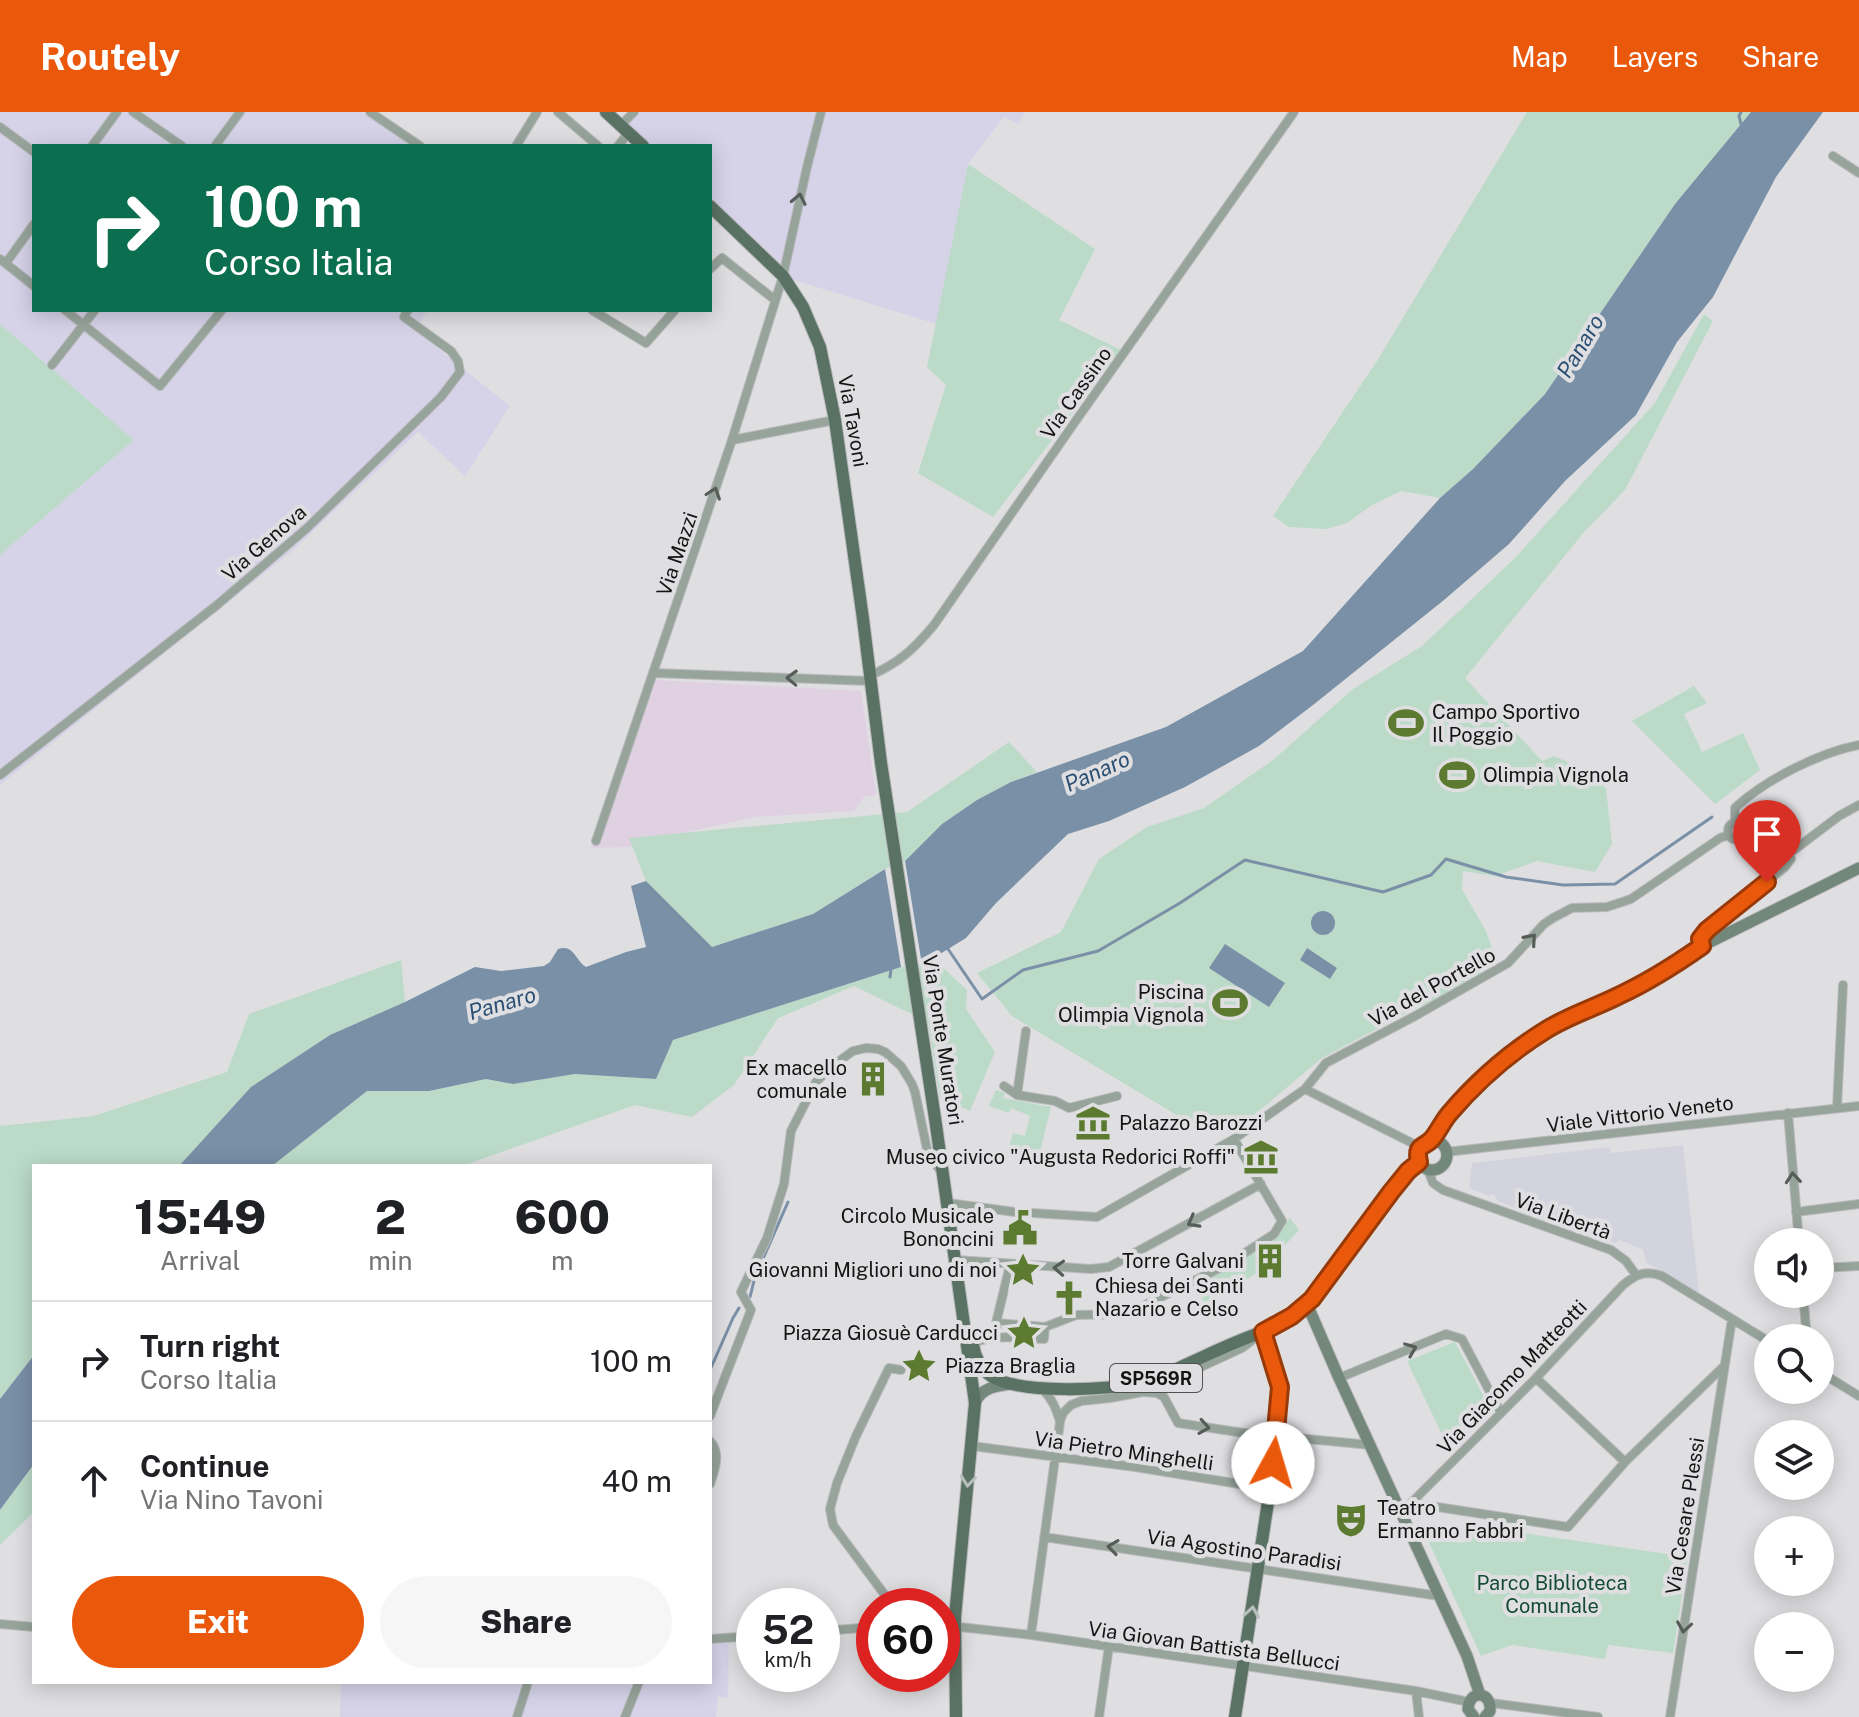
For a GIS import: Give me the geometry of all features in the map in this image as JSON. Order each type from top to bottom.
[{"type":"main road","points":[[606,112],[641,144]]},
{"type":"main road","name":"Via Tavoni","points":[[712,208],[783,276],[803,307],[820,347],[835,420],[888,805]]},
{"type":"main road","name":"Via Ponte Muratori","points":[[888,805],[966,1328]]},
{"type":"main road","points":[[1431,1141],[1441,1124],[1471,1090],[1512,1053],[1558,1023],[1652,979],[1702,946],[1859,868]]},
{"type":"main road","points":[[1423,1166],[1417,1154],[1420,1147],[1431,1141],[1441,1144],[1446,1152],[1442,1166],[1435,1170],[1423,1166],[1408,1171],[1307,1304],[1467,1656],[1480,1695]]},
{"type":"main road","name":"SP569R","points":[[966,1328],[983,1369],[1010,1384],[1109,1388],[1158,1377],[1238,1340],[1263,1332],[1307,1304]]},
{"type":"main road","points":[[953,1588],[975,1403],[966,1328]]},
{"type":"main road","points":[[1235,1717],[1270,1489],[1280,1387],[1263,1332]]},
{"type":"main road","points":[[975,1403],[984,1391],[1010,1384]]},
{"type":"main road","points":[[954,1692],[956,1717]]},
{"type":"main road","points":[[1474,1717],[1468,1709],[1469,1702],[1480,1695],[1491,1703],[1485,1717]]},
{"type":"street","points":[[93,144],[117,112]]},
{"type":"street","points":[[133,112],[179,144]]},
{"type":"street","points":[[216,144],[240,112]]},
{"type":"street","points":[[370,112],[417,144]]},
{"type":"street","points":[[517,144],[537,112]]},
{"type":"street","points":[[558,112],[596,144]]},
{"type":"street","points":[[619,144],[634,112]]},
{"type":"street","name":"Via Mazzi","points":[[596,841],[732,440],[783,276],[821,112]]},
{"type":"street","name":"Via Cassino","points":[[870,678],[913,650],[934,625],[1294,112]]},
{"type":"street","points":[[0,127],[32,151]]},
{"type":"street","points":[[1833,156],[1859,173]]},
{"type":"street","points":[[32,226],[3,261],[32,284]]},
{"type":"street","points":[[712,268],[722,258],[775,300]]},
{"type":"street","points":[[67,312],[160,386],[220,312]]},
{"type":"street","points":[[52,365],[93,312]]},
{"type":"street","name":"Via Genova","points":[[0,775],[217,605],[306,529],[441,397],[460,372],[458,361],[451,351],[404,317],[407,312]]},
{"type":"street","points":[[595,312],[646,343],[673,312]]},
{"type":"street","points":[[732,440],[835,420]]},
{"type":"street","points":[[653,673],[870,678]]},
{"type":"street","points":[[1735,822],[1743,824],[1746,829],[1742,839],[1732,839],[1728,828],[1735,822],[1735,808],[1738,805],[1779,778],[1829,753],[1859,745]]},
{"type":"street","points":[[1790,853],[1859,805]]},
{"type":"street","name":"Via del Portello","points":[[948,1203],[1015,1212],[1097,1217],[1234,1139],[1305,1089],[1326,1063],[1508,963],[1553,918],[1572,908],[1624,903],[1729,835]]},
{"type":"street","points":[[1746,835],[1758,837],[1790,853]]},
{"type":"street","points":[[1702,946],[1701,936],[1785,867],[1791,859],[1790,853]]},
{"type":"street","points":[[1837,1108],[1843,985]]},
{"type":"street","points":[[1017,1095],[1026,1031]]},
{"type":"street","points":[[712,1411],[751,1310],[741,1292],[767,1238],[784,1184],[791,1131],[816,1082],[853,1051],[866,1048],[885,1052],[901,1066],[912,1084],[928,1154],[943,1174]]},
{"type":"street","points":[[1004,1086],[1017,1095],[1055,1101],[1069,1108],[1117,1096]]},
{"type":"street","points":[[1305,1089],[1420,1147]]},
{"type":"street","name":"Viale Vittorio Veneto","points":[[1446,1152],[1859,1106]]},
{"type":"street","points":[[1788,1113],[1798,1228]]},
{"type":"street","points":[[1010,1265],[996,1323],[1045,1327],[1076,1315],[1123,1314],[1228,1264],[1274,1234],[1282,1221],[1234,1139]]},
{"type":"street","name":"Via Libertà","points":[[1423,1166],[1433,1183],[1443,1190],[1611,1250],[1626,1261],[1636,1275]]},
{"type":"street","points":[[956,1260],[1091,1269],[1109,1267],[1261,1184]]},
{"type":"street","points":[[1796,1212],[1859,1204]]},
{"type":"street","points":[[1834,1267],[1859,1266]]},
{"type":"street","points":[[1636,1275],[1651,1272],[1662,1276],[1754,1332]]},
{"type":"street","name":"Via Giacomo Matteotti","points":[[1411,1503],[1636,1275]]},
{"type":"street","name":"Via Cesare Plessi","points":[[1670,1717],[1732,1319]]},
{"type":"street","points":[[972,1343],[996,1338],[1044,1339],[1045,1327]]},
{"type":"street","points":[[1031,1635],[1063,1413],[1081,1401],[1143,1392],[1242,1348],[1263,1332]]},
{"type":"street","points":[[1339,1378],[1446,1334],[1462,1339],[1501,1413]]},
{"type":"street","points":[[1396,1502],[1568,1527],[1625,1462],[1723,1366]]},
{"type":"street","points":[[880,1588],[833,1525],[830,1509],[856,1436],[889,1368],[901,1370]]},
{"type":"street","points":[[1536,1378],[1625,1462]]},
{"type":"street","points":[[1834,1381],[1859,1396]]},
{"type":"street","points":[[1040,1387],[1056,1406],[1060,1422]]},
{"type":"street","points":[[1143,1392],[1164,1397],[1178,1423],[1244,1433],[1371,1445]]},
{"type":"street","points":[[712,1443],[715,1446],[716,1466],[712,1478]]},
{"type":"street","name":"Via Pietro Minghelli","points":[[972,1446],[1270,1489]]},
{"type":"street","name":"Via Agostino Paradisi","points":[[1044,1537],[1439,1596]]},
{"type":"street","points":[[0,1624],[32,1627]]},
{"type":"street","name":"Via Giovan Battista Bellucci","points":[[960,1626],[1416,1691],[1469,1702]]},
{"type":"street","points":[[712,1639],[736,1637]]},
{"type":"street","points":[[1099,1717],[1109,1646]]},
{"type":"street","points":[[517,1717],[527,1684]]},
{"type":"street","points":[[625,1717],[638,1684]]},
{"type":"street","points":[[1416,1691],[1419,1717]]},
{"type":"street","points":[[1491,1703],[1598,1717]]},
{"type":"shaded area","points":[[0,112],[362,112],[407,144],[32,144],[32,312],[426,312],[416,331],[510,406],[465,476],[418,432],[292,551],[0,785],[0,555],[134,440],[0,324]]},
{"type":"shaded area","points":[[629,112],[1025,112],[1018,124],[1004,117],[968,164],[936,324],[778,275],[712,214],[712,144],[636,144],[615,125]]},
{"type":"shaded area","points":[[654,680],[861,691],[876,794],[864,797],[854,811],[755,817],[680,834],[671,841],[591,848]]},
{"type":"shaded area","points":[[1683,1145],[1699,1293],[1646,1262],[1643,1250],[1639,1248],[1620,1240],[1615,1243],[1580,1233],[1498,1201],[1491,1194],[1489,1196],[1469,1188],[1472,1163],[1610,1147],[1611,1153]]},
{"type":"shaded area","points":[[729,1635],[728,1698],[718,1697],[716,1717],[340,1717],[341,1684],[712,1684],[712,1637]]},
{"type":"green space","points":[[1527,112],[1751,112],[1675,204],[1545,394],[1473,469],[1440,498],[1401,491],[1372,505],[1347,523],[1326,529],[1289,527],[1273,516],[1377,361]]},
{"type":"green space","points":[[968,164],[1095,249],[1059,320],[1121,350],[993,517],[918,473],[946,385],[927,367]]},
{"type":"green space","points":[[1704,314],[1713,321],[1625,490],[1585,531],[1465,678],[1542,761],[1554,756],[1606,788],[1612,844],[1595,872],[1537,861],[1495,876],[1463,871],[1462,889],[1486,931],[1493,951],[1485,971],[1439,999],[1322,1058],[1254,1115],[1232,1127],[1224,1124],[1205,1132],[1012,1016],[977,973],[1061,932],[1099,859],[1147,827],[1204,808],[1273,760],[1353,689],[1422,646],[1515,558],[1655,403]]},
{"type":"green space","points":[[0,324],[134,440],[0,555]]},
{"type":"green space","points":[[1694,686],[1707,703],[1684,714],[1702,752],[1743,733],[1760,770],[1715,804],[1632,721]]},
{"type":"green space","points":[[1009,742],[1037,772],[977,800],[942,824],[905,861],[884,869],[813,914],[712,947],[646,881],[629,838],[907,812]]},
{"type":"green space","points":[[401,960],[405,1002],[330,1035],[251,1087],[181,1164],[32,1164],[32,1358],[0,1399],[0,1126],[94,1116],[227,1072],[249,1014]]},
{"type":"green space","points":[[939,964],[967,990],[966,1009],[995,1052],[970,1111],[940,1098],[928,1022],[854,986],[778,1018],[734,1085],[692,1117],[635,1105],[468,1164],[275,1164],[367,1091],[429,1091],[486,1079],[513,1084],[575,1074],[656,1079],[673,1040],[901,967]]},
{"type":"green space","points":[[996,1090],[1005,1093],[1003,1098],[1051,1107],[1039,1156],[1007,1154],[1013,1133],[1025,1136],[1030,1116],[1011,1108],[1009,1113],[989,1106]]},
{"type":"green space","points":[[1290,1218],[1299,1230],[1275,1256],[1266,1244]]},
{"type":"green space","points":[[1254,1251],[1265,1269],[1204,1303],[1196,1284]]},
{"type":"green space","points":[[1455,1342],[1490,1408],[1448,1447],[1407,1361]]},
{"type":"green space","points":[[32,1467],[32,1514],[0,1545],[0,1510]]},
{"type":"green space","name":"Parco Biblioteca Comunale","points":[[1467,1525],[1688,1557],[1673,1653],[1608,1645],[1605,1659],[1512,1645],[1481,1656],[1428,1540],[1465,1543]]},
{"type":"water","name":"Panaro","points":[[1751,112],[1823,112],[1776,177],[1713,297],[1677,342],[1636,415],[1565,481],[1509,544],[1313,705],[1259,746],[1185,787],[1109,821],[1068,834],[996,903],[966,938],[922,965],[905,861],[942,824],[1011,782],[1166,727],[1303,651],[1440,498],[1473,469],[1545,394],[1675,204]]},
{"type":"water","name":"Panaro","points":[[885,869],[901,967],[673,1040],[656,1079],[575,1074],[513,1084],[486,1079],[429,1091],[367,1091],[275,1164],[181,1164],[251,1087],[330,1035],[475,967],[501,971],[544,966],[558,949],[563,948],[571,951],[586,967],[646,947],[631,886],[646,881],[712,947],[813,914]]},
{"type":"water","points":[[1323,911],[1332,914],[1335,923],[1332,932],[1323,935],[1314,932],[1311,923],[1314,914]]},
{"type":"water","points":[[1225,944],[1285,983],[1269,1007],[1209,968]]},
{"type":"water","points":[[1307,948],[1337,968],[1330,979],[1300,960]]},
{"type":"water","points":[[32,1358],[32,1467],[0,1510],[0,1399]]},
{"type":"waterway","points":[[1741,112],[1742,128]]},
{"type":"waterway","points":[[946,946],[982,999],[1023,970],[1098,951],[1245,860],[1383,892],[1431,875],[1446,859],[1506,877],[1563,885],[1615,884],[1712,817]]},
{"type":"waterway","points":[[890,977],[891,969]]},
{"type":"waterway","points":[[750,1297],[755,1277],[788,1202]]},
{"type":"waterway","points":[[712,1365],[739,1308]]},
{"type":"place","name":"Campo Sportivo Il Poggio","points":[[1406,723]]},
{"type":"place","name":"Olimpia Vignola","points":[[1457,775]]},
{"type":"place","name":"Piscina Olimpia Vignola","points":[[1230,1003]]},
{"type":"place","name":"Ex macello comunale","points":[[873,1079]]},
{"type":"place","name":"Palazzo Barozzi","points":[[1093,1123]]},
{"type":"place","name":"Museo civico \"Augusta Redorici Roffi\"","points":[[1261,1157]]},
{"type":"place","name":"Circolo Musicale Bononcini","points":[[1020,1228]]},
{"type":"place","name":"Torre Galvani","points":[[1270,1261]]},
{"type":"place","name":"Giovanni Migliori uno di noi","points":[[1023,1270]]},
{"type":"place","name":"Chiesa dei Santi Nazario e Celso","points":[[1069,1298]]},
{"type":"place","name":"Piazza Giosuè Carducci","points":[[1024,1333]]},
{"type":"place","name":"Piazza Braglia","points":[[919,1366]]},
{"type":"place","name":"Teatro Ermanno Fabbri","points":[[1351,1520]]},
{"type":"route","points":[[1273,1463],[1280,1387],[1263,1332],[1301,1310],[1312,1299],[1391,1192],[1419,1162],[1417,1154],[1420,1147],[1431,1141],[1451,1111],[1512,1053],[1547,1029],[1638,987],[1685,958],[1702,946],[1700,939],[1707,930],[1767,882]]}]
